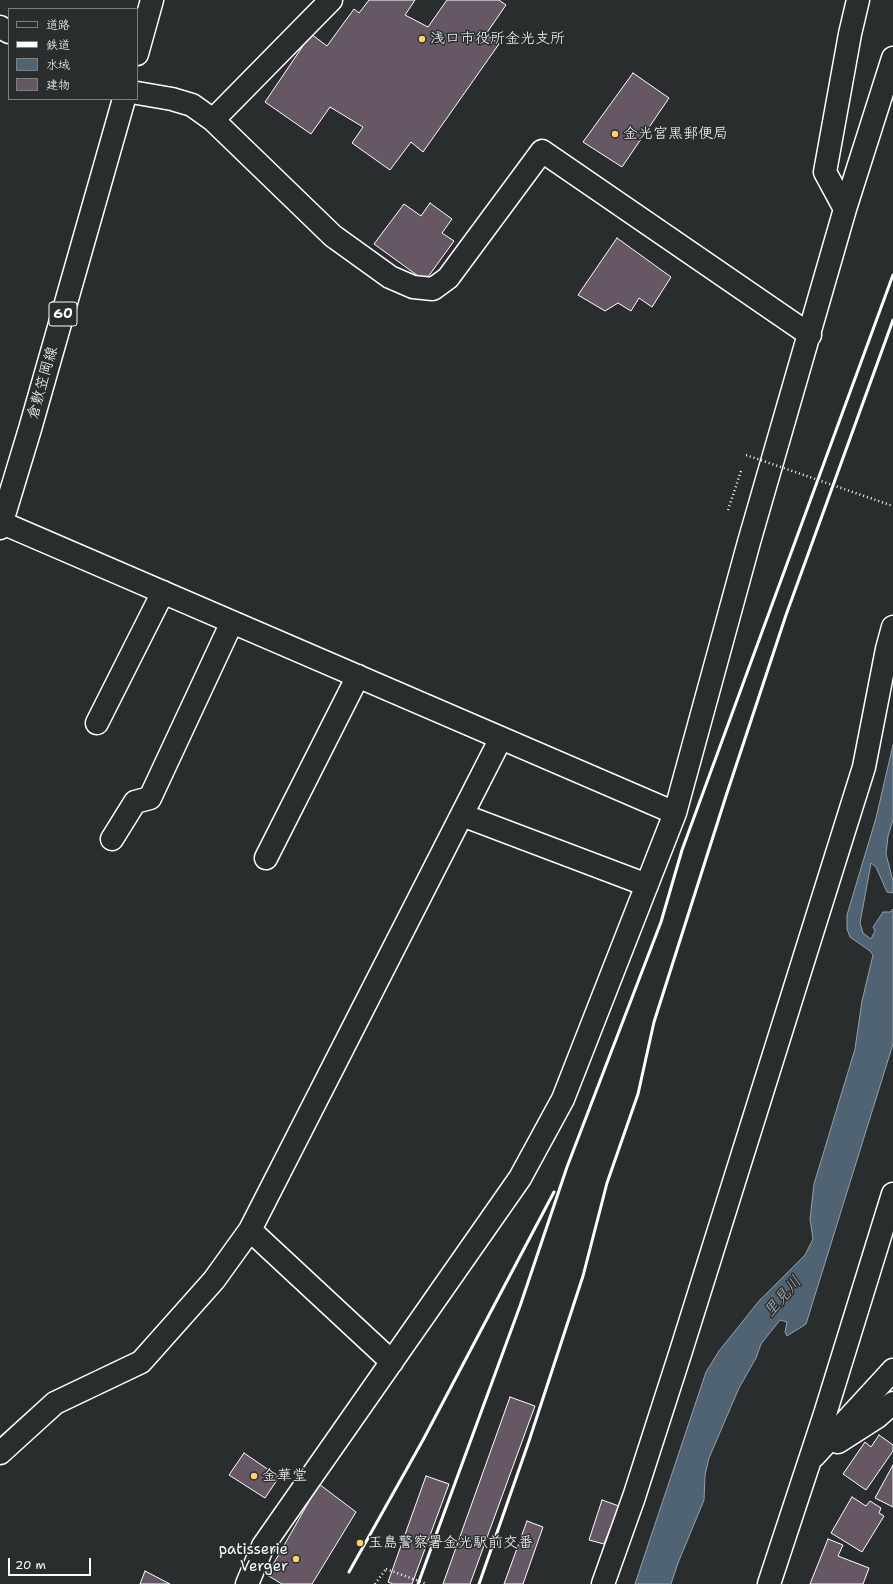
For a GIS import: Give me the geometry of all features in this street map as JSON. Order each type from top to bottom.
[{"type":"street","points":[[138,50],[152,0]]},
{"type":"street","points":[[213,120],[331,0]]},
{"type":"street","points":[[845,209],[825,172],[850,34],[858,0]]},
{"type":"street","points":[[247,1584],[263,1546],[520,1178],[563,1099],[675,813],[751,535],[810,335],[845,209],[893,58]]},
{"type":"street","points":[[138,93],[172,99],[192,105],[213,120],[333,236],[390,277],[413,287],[433,289],[448,278],[542,151],[810,335]]},
{"type":"street","name":"倉敷笠岡線","points":[[0,524],[30,429],[124,100]]},
{"type":"street","points":[[0,524],[163,592],[675,813]]},
{"type":"street","points":[[97,723],[163,592]]},
{"type":"street","points":[[112,839],[135,802],[150,798],[232,622]]},
{"type":"street","points":[[603,1584],[634,1497],[679,1358],[864,768],[887,649],[893,627]]},
{"type":"street","points":[[266,858],[358,676]]},
{"type":"street","points":[[0,1454],[55,1403],[141,1362],[214,1280],[250,1230],[501,738]]},
{"type":"street","points":[[462,815],[647,885]]},
{"type":"street","points":[[769,1584],[810,1460],[893,1194]]},
{"type":"street","points":[[250,1230],[392,1362]]},
{"type":"street","points":[[810,1460],[893,1370]]},
{"type":"street","points":[[810,1460],[878,1417],[893,1403]]},
{"type":"path","points":[[744,462],[746,455],[893,506]]},
{"type":"path","points":[[728,510],[742,469]]},
{"type":"path","points":[[375,1584],[386,1569],[427,1584]]},
{"type":"water","name":"里見川","points":[[893,745],[893,820],[888,836],[886,854],[893,881],[893,893],[887,892],[876,867],[871,863],[860,923],[863,933],[871,939],[875,931],[873,927],[883,912],[890,912],[893,909],[893,1044],[806,1324],[787,1336],[785,1332],[787,1322],[780,1320],[761,1344],[756,1358],[739,1388],[709,1458],[705,1475],[704,1500],[671,1584],[635,1584],[706,1372],[719,1351],[759,1301],[805,1255],[813,1239],[810,1219],[814,1184],[855,1049],[862,1001],[873,955],[870,951],[850,937],[847,929],[847,915],[876,818]]},
{"type":"building","points":[[369,0],[415,0],[405,15],[428,27],[447,0],[499,0],[506,5],[486,34],[499,44],[423,152],[411,142],[390,170],[352,143],[363,127],[330,107],[311,134],[265,102],[311,34],[327,46],[354,9],[359,13]]},
{"type":"building","points":[[633,73],[669,98],[622,167],[583,142]]},
{"type":"building","points":[[430,203],[452,219],[442,233],[454,241],[425,281],[374,244],[404,204],[421,216]]},
{"type":"building","points":[[617,238],[671,277],[652,307],[639,298],[631,311],[618,303],[605,311],[578,295]]},
{"type":"building","points":[[510,1397],[535,1406],[470,1584],[443,1584]]},
{"type":"building","points":[[879,1435],[893,1445],[893,1451],[866,1490],[843,1474],[865,1442],[871,1447]]},
{"type":"building","name":"金華堂","points":[[244,1453],[279,1477],[265,1498],[229,1475]]},
{"type":"building","points":[[893,1465],[893,1507],[875,1498]]},
{"type":"building","points":[[426,1476],[449,1484],[412,1584],[393,1584],[388,1582]]},
{"type":"building","points":[[319,1484],[356,1512],[312,1584],[282,1584],[267,1575]]},
{"type":"building","points":[[852,1497],[866,1506],[870,1501],[881,1508],[879,1513],[884,1516],[862,1552],[831,1533]]},
{"type":"building","points":[[602,1500],[619,1506],[604,1544],[589,1540]]},
{"type":"building","points":[[527,1521],[543,1527],[523,1584],[504,1584]]},
{"type":"building","points":[[828,1539],[843,1545],[838,1556],[869,1568],[863,1584],[810,1584]]},
{"type":"building","points":[[145,1571],[170,1584],[140,1584]]},
{"type":"railway","points":[[418,1584],[520,1306],[567,1167],[661,922],[682,850],[893,275]]},
{"type":"railway","points":[[479,1584],[529,1441],[583,1276],[607,1183],[638,1094],[654,1022],[726,796],[786,615],[893,320]]},
{"type":"railway","points":[[349,1572],[423,1440],[554,1192]]},
{"type":"place","name":"浅口市役所金光支所","points":[[422,39]]},
{"type":"place","name":"金光宮黒郵便局","points":[[615,134]]},
{"type":"place","name":"金華堂","points":[[254,1476]]},
{"type":"place","name":"玉島警察署金光駅前交番","points":[[360,1543]]},
{"type":"place","name":"patisserie Verger","points":[[296,1559]]}]
